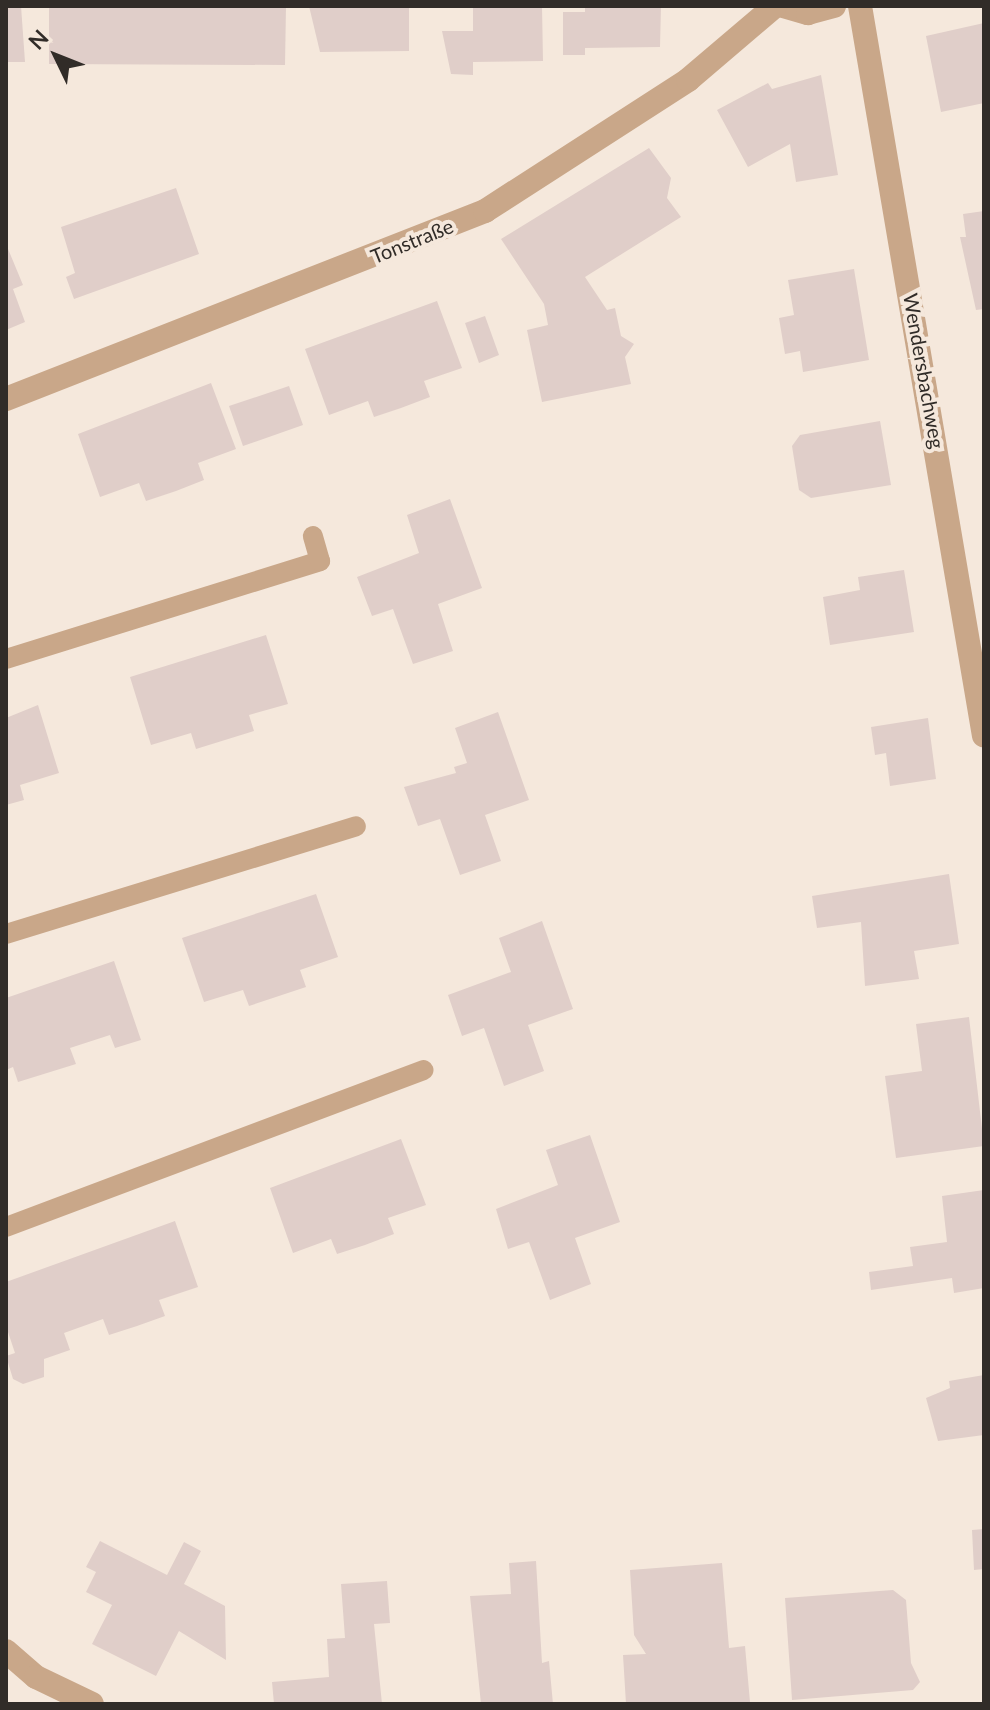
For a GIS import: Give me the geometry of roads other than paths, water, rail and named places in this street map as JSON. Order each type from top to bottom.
[{"type":"street","name":"Tonstraße","points":[[6,399],[485,211],[688,80],[775,6]]},
{"type":"street","points":[[783,6],[808,13],[834,6]]},
{"type":"street","name":"Wendersbachweg","points":[[860,6],[984,736]]},
{"type":"street","points":[[6,1651],[36,1677],[92,1704]]},
{"type":"lane","points":[[6,659],[320,561],[313,536]]},
{"type":"lane","points":[[6,934],[356,826]]},
{"type":"lane","points":[[6,1227],[423,1070]]}]
